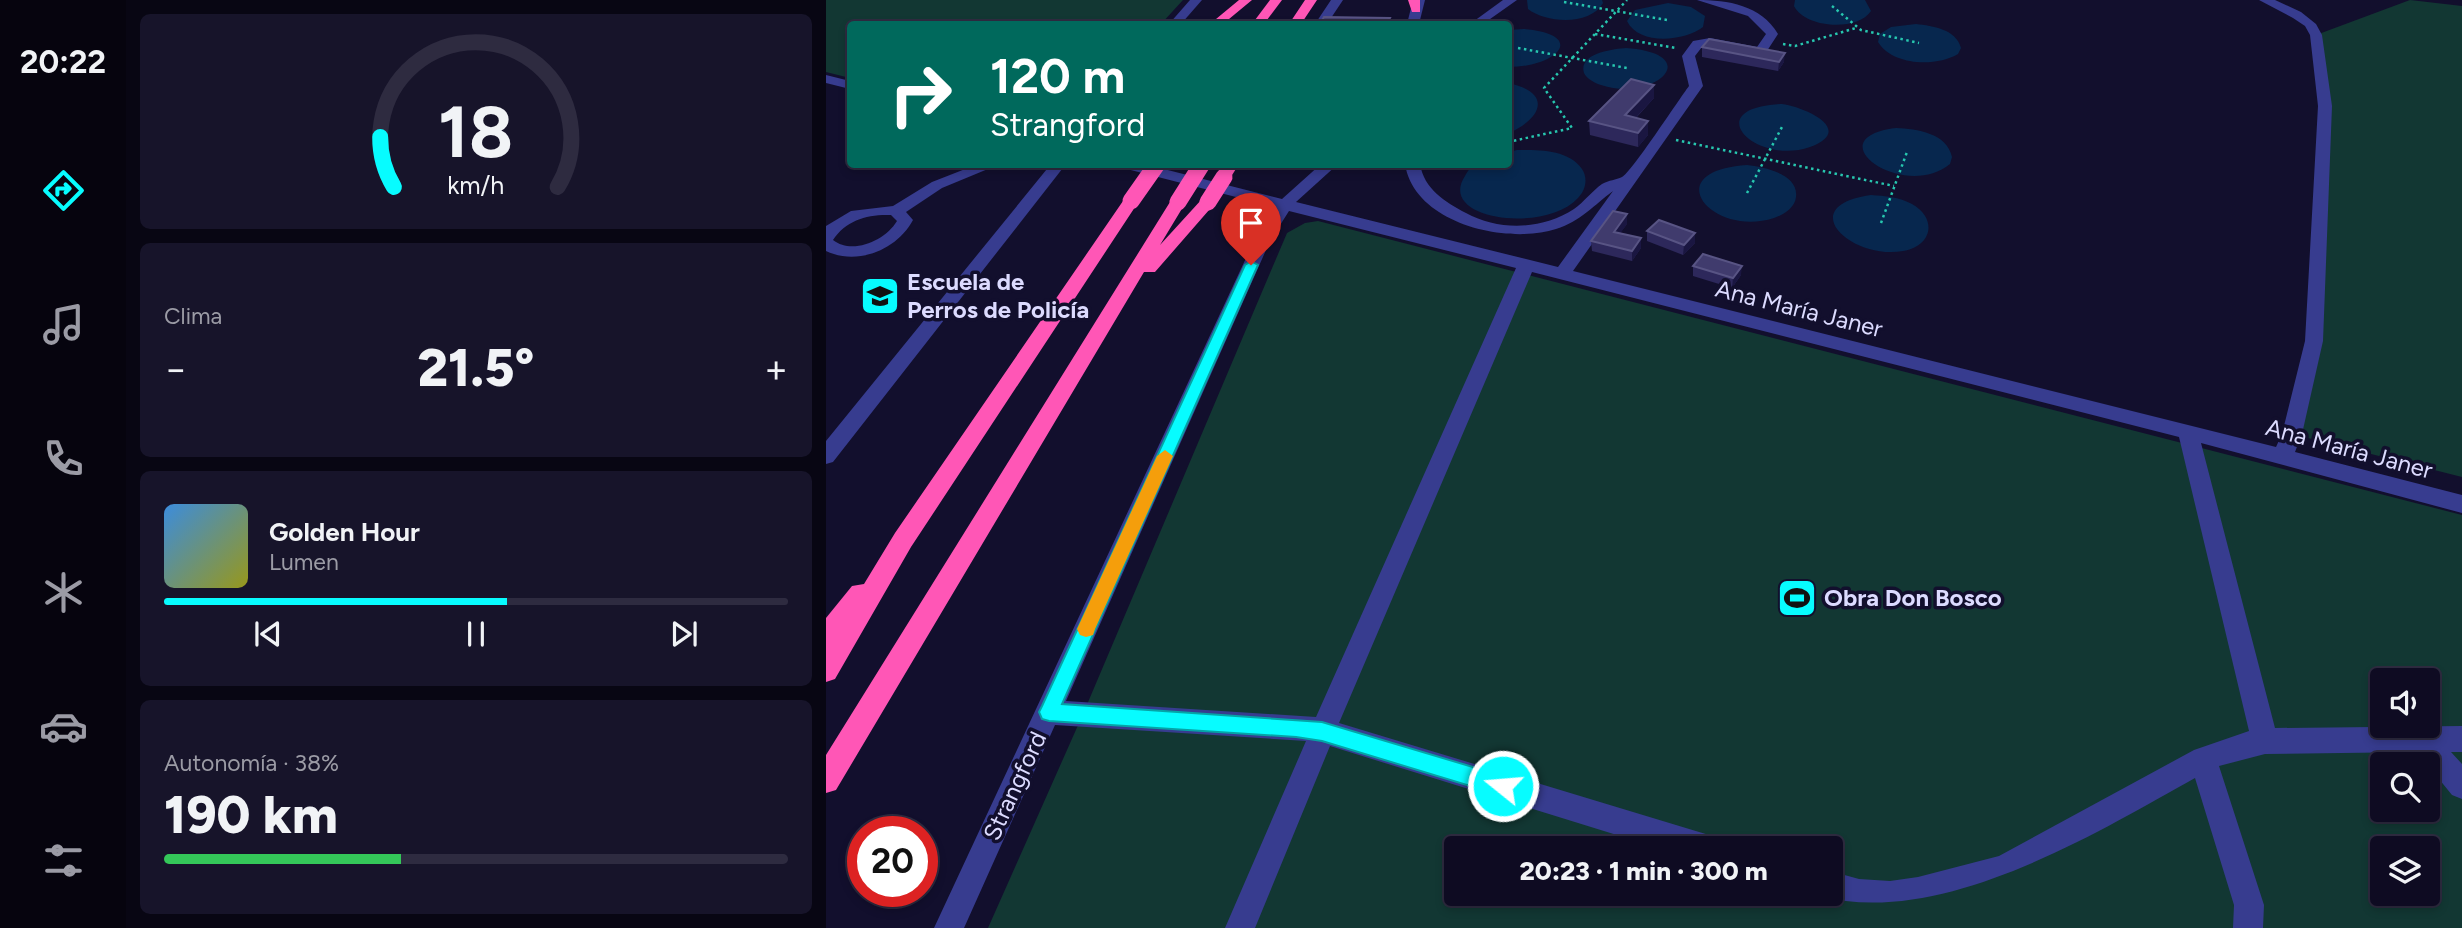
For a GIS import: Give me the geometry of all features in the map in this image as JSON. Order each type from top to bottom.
[{"type":"highway","points":[[1220,21],[1246,0]]},
{"type":"highway","points":[[1260,21],[1276,0]]},
{"type":"highway","points":[[1297,21],[1311,0]]},
{"type":"highway","points":[[826,671],[904,540],[1154,168]]},
{"type":"highway","points":[[826,780],[1199,168]]},
{"type":"highway","points":[[1113,308],[1208,202],[1228,171]]},
{"type":"highway","points":[[826,636],[904,540]]},
{"type":"street","points":[[1178,21],[1196,0]]},
{"type":"street","points":[[1323,21],[1337,0]]},
{"type":"street","points":[[1477,21],[1497,0]]},
{"type":"street","points":[[1479,21],[1511,0]]},
{"type":"street","points":[[1562,274],[1696,86],[1688,56],[1698,44],[1710,42],[1760,51],[1772,34],[1769,26],[1759,17],[1703,0]]},
{"type":"street","points":[[2265,0],[2310,24],[2316,35],[2325,106],[2314,341],[2292,434],[2282,457]]},
{"type":"street","points":[[1413,21],[1416,3]]},
{"type":"street","points":[[826,79],[847,84]]},
{"type":"street","points":[[826,89],[847,94]]},
{"type":"street","points":[[896,211],[937,185],[982,168]]},
{"type":"street","points":[[826,456],[1056,168]]},
{"type":"street","name":"Ana María Janer","points":[[1140,168],[2188,432],[2462,504]]},
{"type":"street","name":"Strangford","points":[[949,928],[1262,241],[1284,205],[1326,168]]},
{"type":"street","points":[[1413,168],[1418,186],[1449,211],[1479,225],[1505,230],[1533,229],[1570,218],[1606,186],[1628,181]]},
{"type":"street","points":[[875,211],[896,211],[903,215],[903,226],[897,233],[877,245],[843,251],[834,250],[826,241],[831,230],[849,218],[875,211]]},
{"type":"street","points":[[1240,928],[1322,731],[1526,266]]},
{"type":"street","points":[[2188,432],[2265,741]]},
{"type":"street","points":[[1049,712],[1296,727],[1322,731],[1666,836]]},
{"type":"street","points":[[2422,738],[2462,785]]},
{"type":"street","points":[[1843,890],[1859,894],[1891,896],[1941,887],[2004,869],[2203,759],[2234,747],[2265,741],[2462,739]]},
{"type":"street","points":[[2203,759],[2249,905],[2248,928]]},
{"type":"path","points":[[1512,141],[1572,128],[1544,88],[1627,0]]},
{"type":"path","points":[[1564,2],[1667,20]]},
{"type":"path","points":[[1832,6],[1857,27],[1919,43]]},
{"type":"path","points":[[1767,41],[1796,46],[1857,27]]},
{"type":"path","points":[[1595,34],[1692,51]]},
{"type":"path","points":[[1518,48],[1627,68]]},
{"type":"path","points":[[1747,192],[1782,127]]},
{"type":"path","points":[[1660,136],[1894,186]]},
{"type":"path","points":[[1881,223],[1907,152]]},
{"type":"green space","points":[[826,0],[1183,0],[1164,21],[847,21],[847,77],[826,72]]},
{"type":"green space","points":[[2410,0],[2462,6],[2462,477],[2292,434],[2314,341],[2321,185],[2316,35]]},
{"type":"green space","name":"Obra Don Bosco","points":[[1318,221],[2462,515],[2462,928],[988,928],[1083,714],[1287,233],[1305,223]]},
{"type":"water","points":[[1527,0],[1602,0],[1603,3],[1588,16],[1567,20],[1536,14],[1528,9]]},
{"type":"water","points":[[1795,0],[1865,0],[1871,11],[1855,22],[1831,25],[1809,19],[1800,13],[1794,6]]},
{"type":"water","points":[[1668,3],[1691,7],[1705,16],[1703,27],[1685,35],[1663,39],[1641,34],[1627,21],[1635,10]]},
{"type":"water","points":[[1916,24],[1936,27],[1949,33],[1961,48],[1958,54],[1938,61],[1915,62],[1894,56],[1878,42],[1880,34],[1891,27]]},
{"type":"water","points":[[1512,30],[1544,32],[1556,37],[1560,44],[1559,50],[1552,57],[1540,62],[1512,67]]},
{"type":"water","points":[[1626,48],[1650,52],[1664,59],[1668,67],[1664,76],[1639,88],[1621,89],[1599,84],[1585,75],[1584,66],[1591,57],[1598,53]]},
{"type":"water","points":[[1512,84],[1532,92],[1537,99],[1535,113],[1521,127],[1512,132]]},
{"type":"water","points":[[1782,104],[1813,114],[1822,120],[1828,134],[1810,147],[1790,151],[1771,149],[1755,143],[1744,134],[1739,124],[1743,115],[1757,108]]},
{"type":"water","points":[[1896,128],[1922,131],[1944,142],[1952,157],[1950,164],[1931,174],[1910,176],[1891,172],[1875,164],[1865,154],[1863,143],[1873,134]]},
{"type":"water","points":[[1512,151],[1552,152],[1576,162],[1585,176],[1581,195],[1562,209],[1542,216],[1520,218],[1498,217],[1479,212],[1466,203],[1460,191],[1471,168],[1512,168]]},
{"type":"water","points":[[1747,165],[1786,177],[1795,189],[1796,197],[1791,208],[1774,218],[1751,222],[1731,219],[1714,212],[1703,201],[1699,190],[1704,179],[1719,170]]},
{"type":"water","points":[[1871,195],[1902,200],[1920,210],[1926,217],[1928,231],[1920,244],[1903,251],[1883,252],[1865,248],[1849,240],[1838,230],[1833,220],[1836,210],[1848,201]]},
{"type":"building","points":[[1324,17],[1390,18],[1388,21],[1322,21]]},
{"type":"building","points":[[1709,39],[1785,53],[1779,62],[1702,47]]},
{"type":"building","points":[[1631,79],[1654,85],[1625,115],[1648,121],[1638,133],[1589,121]]},
{"type":"building","points":[[1613,211],[1627,214],[1614,232],[1641,238],[1632,251],[1591,241]]},
{"type":"building","points":[[1659,220],[1695,233],[1684,245],[1647,231]]},
{"type":"building","points":[[1703,254],[1742,266],[1733,278],[1693,266]]},
{"type":"slow traffic","points":[[1086,629],[1165,456]]},
{"type":"place","name":"Escuela de Perros de Policía","points":[[880,296]]},
{"type":"place","name":"Obra Don Bosco","points":[[1797,598]]},
{"type":"route","points":[[1251,265],[1049,712],[1296,727],[1322,731],[1503,786]]}]
